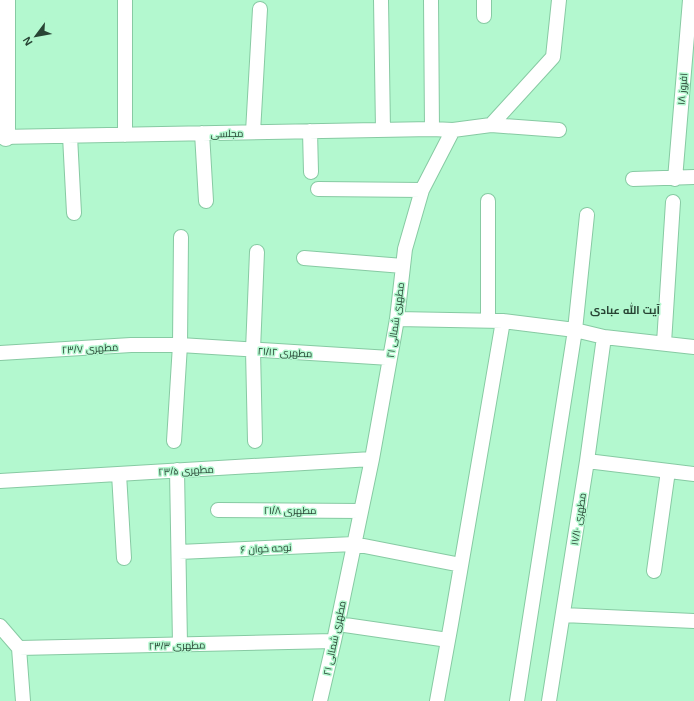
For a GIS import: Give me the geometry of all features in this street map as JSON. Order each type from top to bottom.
[{"type":"street","points":[[125,0],[125,135]]},
{"type":"street","points":[[381,0],[383,130]]},
{"type":"street","points":[[430,0],[432,129]]},
{"type":"street","points":[[484,0],[484,16]]},
{"type":"street","points":[[491,125],[553,57],[558,0]]},
{"type":"street","name":"افروز ۱۸","points":[[675,179],[690,0]]},
{"type":"street","points":[[3,137],[4,9]]},
{"type":"street","points":[[253,132],[260,9]]},
{"type":"street","points":[[453,130],[491,125],[559,130]]},
{"type":"street","name":"مجلسی","points":[[3,137],[432,129],[453,130]]},
{"type":"street","name":"مطهری شمالی ۲۱","points":[[320,701],[338,624],[372,459],[397,319],[405,249],[422,190],[453,130]]},
{"type":"street","points":[[310,131],[311,172]]},
{"type":"street","points":[[202,133],[206,201]]},
{"type":"street","points":[[70,136],[74,213]]},
{"type":"street","points":[[633,179],[675,179],[694,177]]},
{"type":"street","points":[[318,189],[422,190]]},
{"type":"street","points":[[488,201],[488,320]]},
{"type":"street","points":[[664,343],[673,202]]},
{"type":"street","points":[[518,701],[575,330],[587,215]]},
{"type":"street","points":[[174,441],[180,345],[181,237]]},
{"type":"street","points":[[255,441],[253,350],[257,252]]},
{"type":"street","points":[[304,258],[403,266]]},
{"type":"street","points":[[397,319],[503,321],[575,330],[604,337],[694,347]]},
{"type":"street","points":[[437,701],[503,321]]},
{"type":"street","name":"مطهری ۱۷/۱۰","points":[[549,701],[587,461],[604,337]]},
{"type":"street","name":"مطهری ۲۳/۷","points":[[0,353],[131,345],[180,345]]},
{"type":"street","name":"مطهری ۲۱/۱۲","points":[[180,345],[390,358]]},
{"type":"street","name":"مطهری ۲۳/۵","points":[[0,481],[372,459]]},
{"type":"street","points":[[587,461],[694,474]]},
{"type":"street","points":[[177,470],[180,644]]},
{"type":"street","points":[[654,571],[668,471]]},
{"type":"street","points":[[119,474],[124,558]]},
{"type":"street","name":"مطهری ۲۱/۸","points":[[218,510],[361,511]]},
{"type":"street","name":"نوحه خوان ۶","points":[[179,552],[354,544],[461,565]]},
{"type":"street","points":[[563,615],[694,621]]},
{"type":"street","points":[[338,624],[448,640]]},
{"type":"street","points":[[0,626],[19,648],[23,701]]},
{"type":"street","name":"مطهری ۲۳/۳","points":[[19,648],[334,642]]},
{"type":"district","name":"آیت الله عبادی","points":[[625,310]]}]
